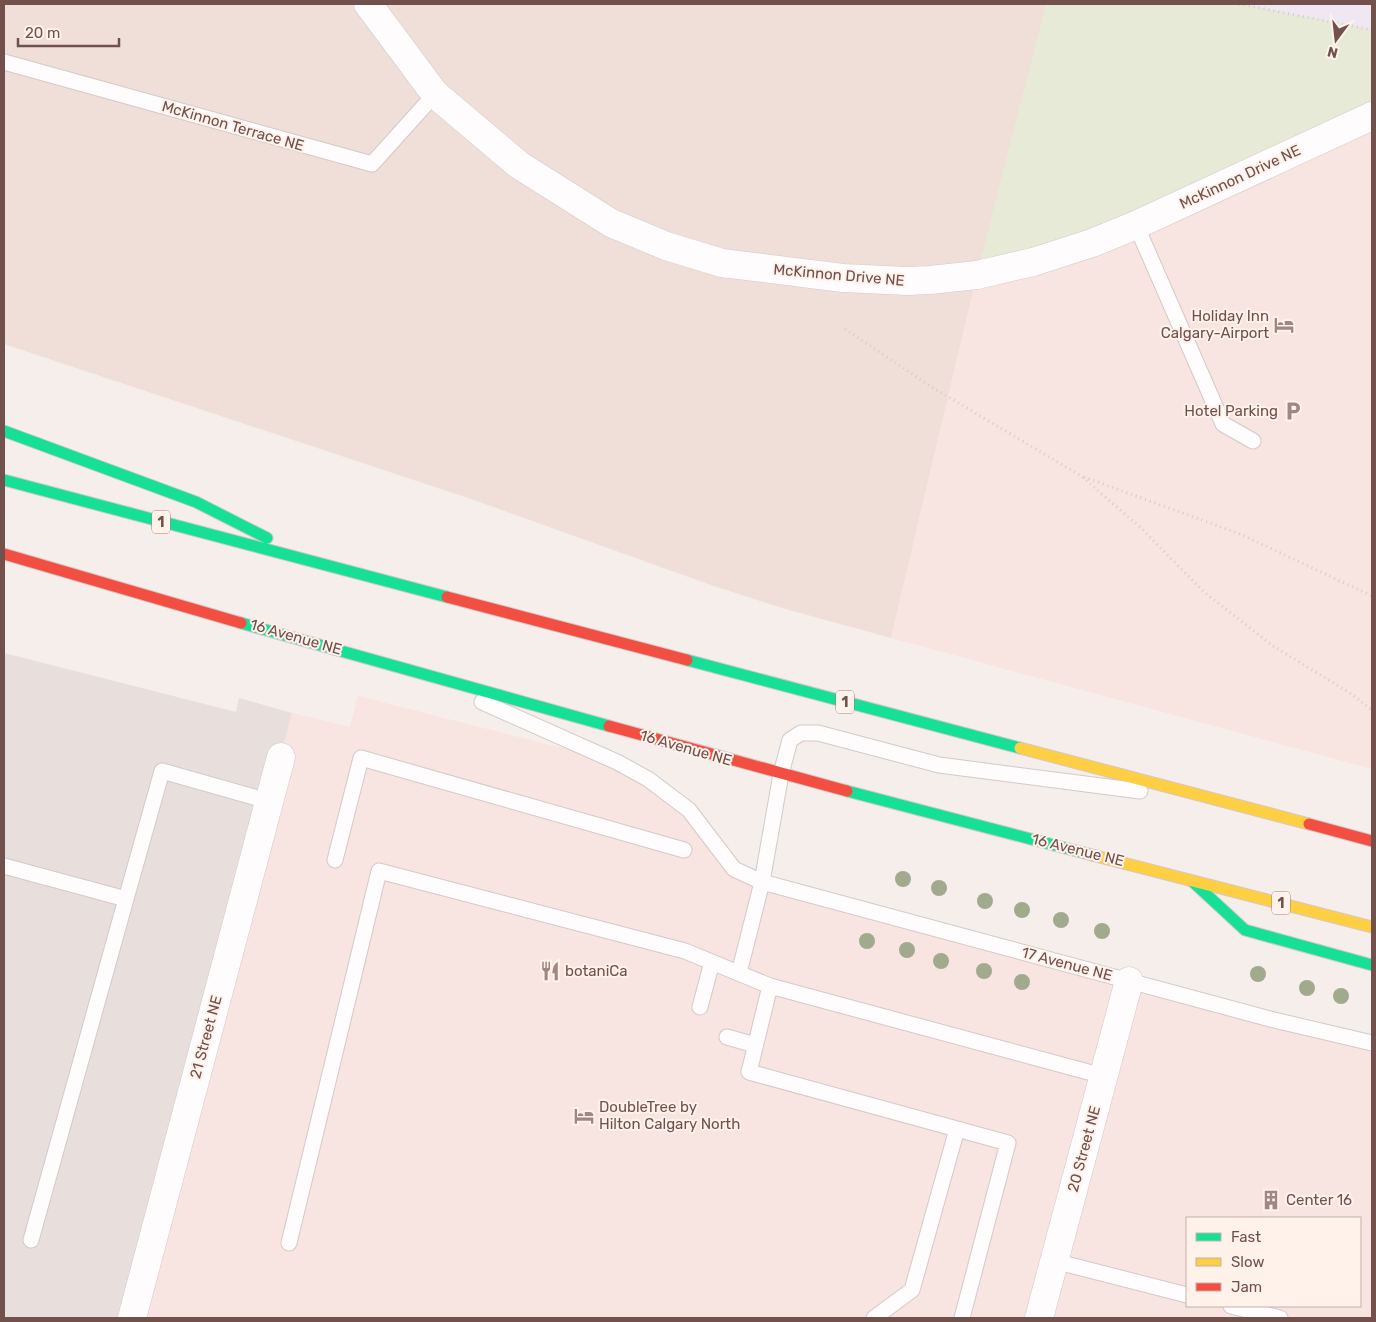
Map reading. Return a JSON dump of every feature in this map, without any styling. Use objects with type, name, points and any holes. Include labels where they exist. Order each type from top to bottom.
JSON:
[{"type":"highway","points":[[4,431],[196,502],[318,564]]},
{"type":"highway","name":"1","points":[[4,480],[1372,841]]},
{"type":"highway","name":"16 Avenue NE","points":[[4,556],[781,774],[1372,927]]},
{"type":"highway","points":[[1190,879],[1245,930],[1372,965]]},
{"type":"street","name":"McKinnon Drive NE","points":[[368,4],[435,94],[519,165],[611,223],[666,246],[722,262],[843,278],[908,281],[930,280],[977,275],[1033,262],[1092,243],[1372,116]]},
{"type":"street","name":"21 Street NE","points":[[132,1318],[281,756]]},
{"type":"street","name":"20 Street NE","points":[[1039,1318],[1129,981]]},
{"type":"lane","name":"McKinnon Terrace NE","points":[[4,62],[372,164],[435,94]]},
{"type":"lane","points":[[1136,224],[1222,424],[1253,441]]},
{"type":"lane","name":"17 Avenue NE","points":[[409,671],[617,762],[648,779],[689,810],[734,869],[762,882],[1274,1020],[1372,1043]]},
{"type":"lane","points":[[739,973],[762,882],[781,774],[790,740],[801,734],[818,733],[939,765],[1226,803]]},
{"type":"lane","points":[[335,860],[361,758],[684,850]]},
{"type":"lane","points":[[31,1240],[162,772],[268,801]]},
{"type":"lane","points":[[4,866],[126,899]]},
{"type":"lane","points":[[289,1243],[379,871],[685,951],[770,986],[1103,1076]]},
{"type":"lane","points":[[700,1007],[712,962]]},
{"type":"lane","points":[[770,986],[749,1072],[1008,1143],[962,1318]]},
{"type":"lane","points":[[727,1037],[755,1045]]},
{"type":"lane","points":[[874,1318],[912,1290],[957,1129]]},
{"type":"lane","points":[[1054,1261],[1186,1295]]},
{"type":"lane","points":[[1235,1307],[1280,1318]]},
{"type":"path","points":[[1239,4],[1372,30]]},
{"type":"path","points":[[845,330],[930,386],[1082,476],[1240,534],[1372,596]]},
{"type":"path","points":[[1082,476],[1141,528],[1204,592],[1273,646],[1350,693],[1372,710]]},
{"type":"shaded area","points":[[4,4],[1372,4],[1372,116],[977,275],[891,638],[782,608],[708,584],[474,500],[4,344]]},
{"type":"shaded area","points":[[1239,4],[1372,4],[1372,30]]},
{"type":"shaded area","points":[[1372,116],[1372,769],[891,638],[977,275]]},
{"type":"shaded area","points":[[4,653],[236,712],[239,698],[292,713],[132,1318],[4,1318]]},
{"type":"shaded area","points":[[358,696],[617,762],[670,795],[734,869],[1372,1043],[1372,1318],[132,1318],[292,713],[350,727]]},
{"type":"green space","points":[[1046,4],[1239,4],[1372,30],[1372,116],[977,275]]},
{"type":"traffic: fast","points":[[4,431],[196,502],[267,538]]},
{"type":"traffic: fast","points":[[4,480],[447,597]]},
{"type":"traffic: fast","points":[[241,623],[609,726]]},
{"type":"traffic: fast","points":[[687,660],[1020,748]]},
{"type":"traffic: fast","points":[[847,791],[1092,855]]},
{"type":"traffic: fast","points":[[1193,882],[1245,930],[1372,965]]},
{"type":"traffic: slow","points":[[1020,748],[1309,824]]},
{"type":"traffic: slow","points":[[1092,855],[1372,927]]},
{"type":"traffic: jam","points":[[4,554],[241,623]]},
{"type":"traffic: jam","points":[[447,597],[687,660]]},
{"type":"traffic: jam","points":[[609,726],[847,791]]},
{"type":"traffic: jam","points":[[1309,824],[1372,841]]},
{"type":"place","name":"Holiday Inn Calgary-Airport","points":[[1284,325]]},
{"type":"place","name":"Hotel Parking","points":[[1293,411]]},
{"type":"place","name":"botaniCa","points":[[550,971]]},
{"type":"place","name":"DoubleTree by Hilton Calgary North","points":[[584,1116]]},
{"type":"place","name":"Center 16","points":[[1271,1200]]}]
